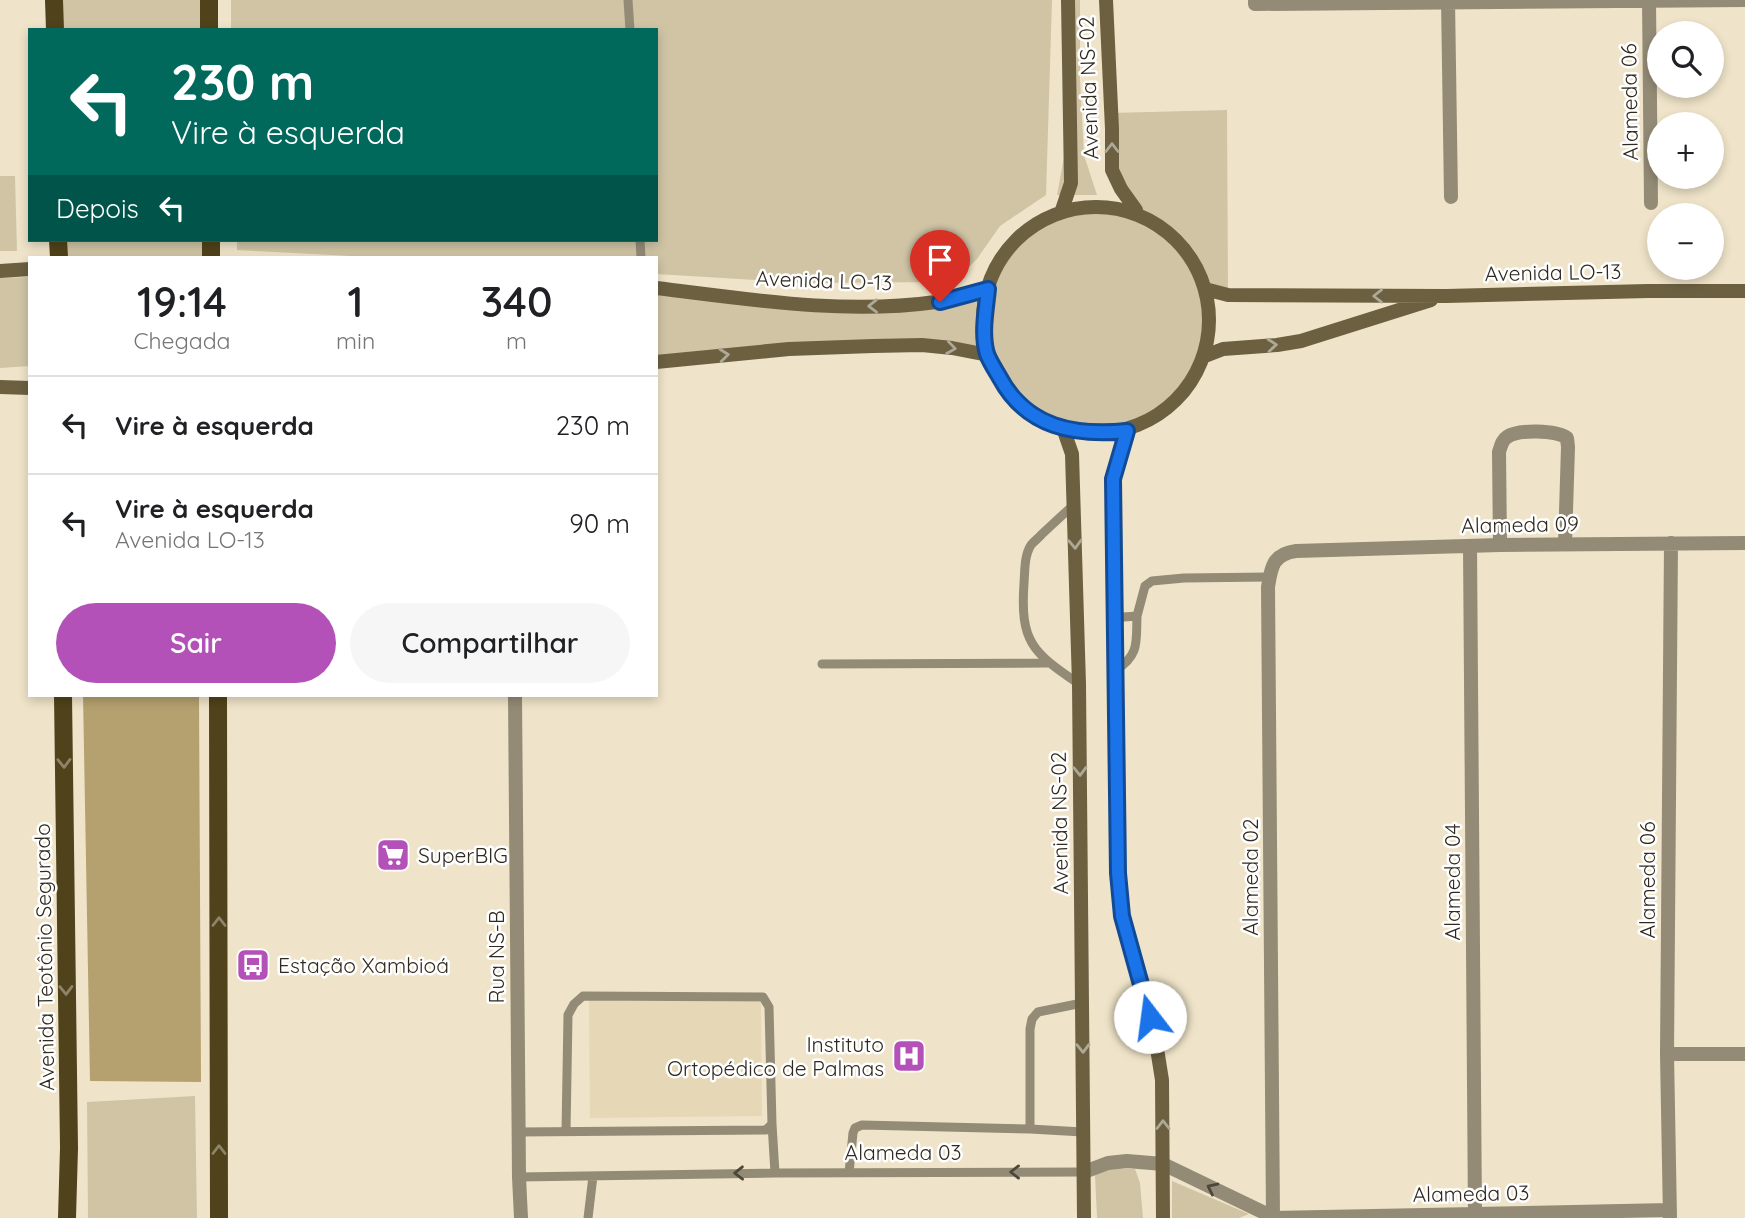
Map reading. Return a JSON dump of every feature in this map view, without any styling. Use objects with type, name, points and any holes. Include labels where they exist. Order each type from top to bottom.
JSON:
[{"type":"main road","points":[[54,0],[55,28]]},
{"type":"main road","points":[[209,0],[209,28]]},
{"type":"main road","name":"Avenida Teotônio Segurado","points":[[63,697],[69,1148],[67,1218]]},
{"type":"main road","points":[[218,697],[219,1218]]},
{"type":"street","name":"Avenida NS-02","points":[[1062,210],[1071,183],[1068,0]]},
{"type":"street","name":"Avenida NS-02","points":[[1106,0],[1112,170],[1121,190],[1136,210]]},
{"type":"street","name":"Alameda 06","points":[[1648,0],[1651,202]]},
{"type":"street","points":[[1255,2],[1745,0]]},
{"type":"street","points":[[1448,1],[1451,197]]},
{"type":"street","points":[[1114,205],[1136,210],[1166,233],[1190,258],[1205,289],[1210,324],[1205,356],[1188,388],[1178,400],[1150,422],[1127,431],[1098,434],[1063,428],[1031,415],[1015,401],[988,355],[985,336],[988,289],[996,267],[1018,238],[1035,224],[1062,210],[1114,205]]},
{"type":"street","points":[[0,271],[28,269]]},
{"type":"street","name":"Avenida LO-13","points":[[658,288],[787,303],[859,306],[940,302],[988,289]]},
{"type":"street","name":"Avenida LO-13","points":[[1205,289],[1228,295],[1446,296],[1745,291]]},
{"type":"street","name":"Avenida LO-13","points":[[1205,356],[1223,349],[1301,341],[1446,296]]},
{"type":"street","points":[[658,362],[789,349],[873,346],[922,345],[988,355]]},
{"type":"street","points":[[0,387],[28,388]]},
{"type":"street","name":"Avenida NS-02","points":[[1063,428],[1072,454],[1079,684],[1084,1218]]},
{"type":"street","points":[[1127,431],[1113,479],[1118,873],[1122,916],[1155,1036],[1162,1080],[1163,1218]]},
{"type":"street","points":[[1500,545],[1499,452],[1502,443],[1506,437],[1514,434],[1541,432],[1551,432],[1567,438],[1564,544]]},
{"type":"street","name":"Alameda 06","points":[[1670,1214],[1667,1054],[1671,543]]},
{"type":"street","name":"Alameda 09","points":[[1269,577],[1275,559],[1285,552],[1296,551],[1470,545],[1745,543]]},
{"type":"street","name":"Alameda 04","points":[[1470,545],[1475,1216]]},
{"type":"street","name":"Alameda 02","points":[[1269,577],[1273,1218]]},
{"type":"street","name":"Rua NS-B","points":[[515,697],[521,1218]]},
{"type":"street","points":[[1667,1054],[1745,1054]]},
{"type":"street","name":"Alameda 03","points":[[1084,1172],[1108,1163],[1127,1161],[1163,1164],[1273,1218],[1670,1214]]},
{"type":"lane","points":[[628,0],[630,28]]},
{"type":"lane","points":[[1074,505],[1031,544],[1027,554],[1023,600],[1026,627],[1038,653],[1079,684]]},
{"type":"lane","points":[[1116,670],[1127,663],[1134,653],[1137,615],[1148,582],[1184,578],[1269,577]]},
{"type":"lane","points":[[1115,615],[1137,615]]},
{"type":"lane","points":[[822,664],[1048,663]]},
{"type":"lane","points":[[566,1131],[568,1015],[574,1004],[583,996],[763,998],[769,1007],[775,1173]]},
{"type":"lane","points":[[1030,1129],[1032,1019],[1038,1012],[1082,1003]]},
{"type":"lane","points":[[519,1132],[765,1130],[772,1124]]},
{"type":"lane","points":[[849,1173],[853,1133],[855,1128],[862,1125],[1083,1132]]},
{"type":"lane","name":"Alameda 03","points":[[519,1177],[1084,1172]]},
{"type":"lane","points":[[588,1218],[593,1176]]},
{"type":"shaded area","points":[[56,0],[209,0],[209,28],[56,28]]},
{"type":"shaded area","points":[[231,0],[1052,0],[1046,195],[1000,226],[977,259],[953,282],[807,283],[658,274],[658,256],[351,256],[237,250],[237,242],[658,242],[658,28],[231,28]]},
{"type":"shaded area","points":[[1067,0],[1080,0],[1084,155],[1097,195],[1057,195],[1067,141]]},
{"type":"shaded area","points":[[1227,110],[1228,295],[1205,290],[1210,324],[1188,388],[1150,422],[1127,431],[1063,428],[1005,387],[988,355],[905,345],[658,363],[658,289],[818,310],[988,289],[1018,238],[1062,210],[1135,210],[1121,189],[1111,113]]},
{"type":"shaded area","points":[[0,176],[15,176],[17,251],[0,251]]},
{"type":"shaded area","points":[[61,242],[210,242],[211,256],[61,256]]},
{"type":"shaded area","points":[[28,277],[28,366],[0,368],[0,278]]},
{"type":"shaded area","points":[[83,697],[199,697],[201,1082],[90,1081]]},
{"type":"shaded area","points":[[589,1000],[761,1002],[762,1116],[590,1118]]},
{"type":"shaded area","points":[[195,1096],[197,1218],[88,1218],[87,1102]]},
{"type":"shaded area","points":[[1112,1168],[1135,1169],[1140,1183],[1143,1218],[1097,1218],[1095,1175]]},
{"type":"shaded area","points":[[1172,1181],[1249,1214],[1239,1218],[1172,1218]]},
{"type":"place","name":"SuperBIG","points":[[393,855]]},
{"type":"place","name":"Estação Xambioá","points":[[253,965]]},
{"type":"place","name":"Instituto Ortopédico de Palmas","points":[[909,1056]]},
{"type":"route","points":[[940,302],[988,289],[985,336],[988,355],[1015,401],[1031,415],[1063,428],[1098,434],[1127,431],[1113,479],[1118,873],[1122,916],[1150,1017]]}]
